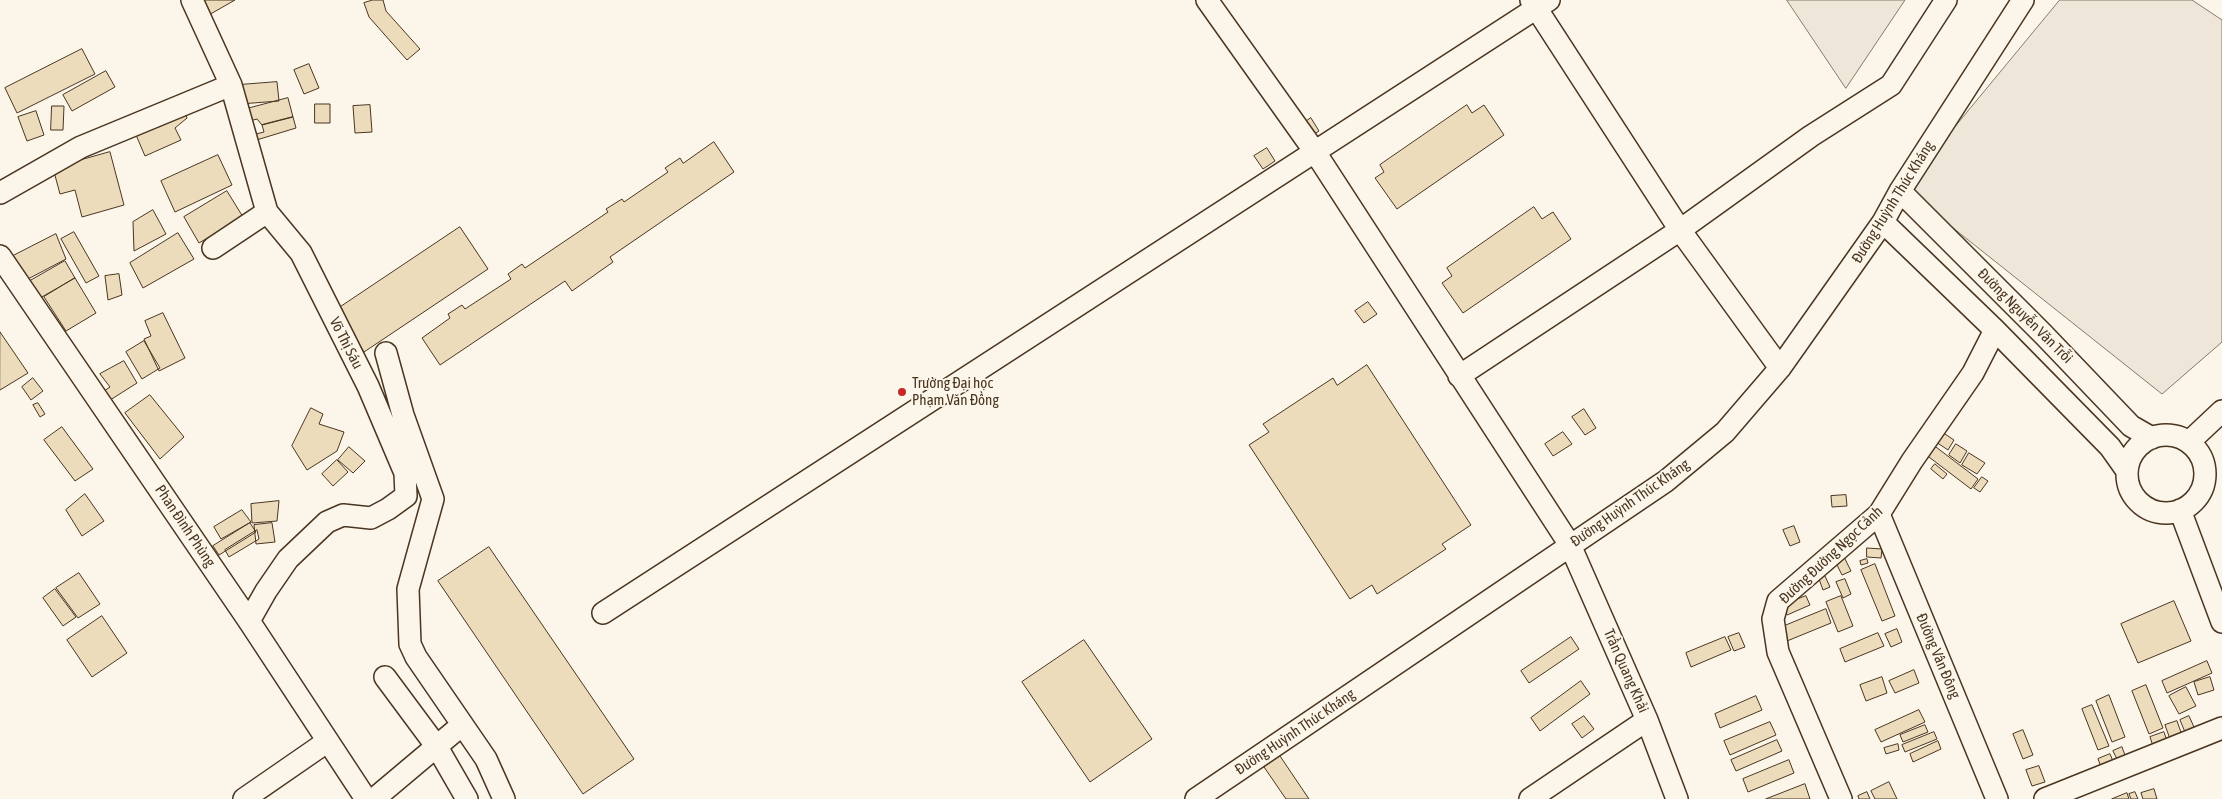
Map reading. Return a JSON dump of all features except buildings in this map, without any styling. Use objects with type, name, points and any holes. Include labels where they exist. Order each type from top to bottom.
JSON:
[{"type":"street","name":"Võ Thị Sáu","points":[[192,0],[231,85],[267,212],[301,253],[368,386],[405,473],[406,496],[388,510],[371,518],[343,515],[327,522],[288,560],[266,591],[249,621]]},
{"type":"street","name":"Trần Quang Khải","points":[[1207,0],[1315,152],[1570,545],[1647,720],[1677,799]]},
{"type":"street","points":[[1459,376],[1680,230],[1811,136],[1891,85],[1946,0]]},
{"type":"street","name":"Đường Huỳnh Thúc Kháng","points":[[1196,799],[1666,481],[1725,432],[1780,368],[1883,222],[1900,191],[2023,0]]},
{"type":"street","points":[[604,613],[1315,152],[1539,3],[1680,230],[1780,368]]},
{"type":"street","points":[[0,193],[81,147],[231,85]]},
{"type":"street","name":"Đường Nguyễn Văn Trỗi","points":[[1900,191],[2044,335],[2131,426],[2152,438]]},
{"type":"street","points":[[213,248],[267,212]]},
{"type":"street","name":"Đường Nguyễn Văn Trỗi","points":[[1883,222],[1995,330],[2110,447],[2127,471]]},
{"type":"street","name":"Phan Đình Phùng","points":[[0,256],[249,621],[366,799]]},
{"type":"street","name":"Đường Đường Ngọc Cảnh","points":[[1841,799],[1778,652],[1772,619],[1778,601],[1879,514],[1912,461],[1973,373],[1995,330]]},
{"type":"street","points":[[386,353],[404,415],[433,499],[408,589],[410,644],[416,657],[486,759],[504,799]]},
{"type":"street","points":[[2189,442],[2222,411]]},
{"type":"street","points":[[2161,435],[2176,436],[2189,442],[2200,455],[2205,470],[2203,487],[2194,501],[2180,510],[2166,513],[2151,511],[2139,503],[2130,491],[2127,471],[2128,462],[2136,449],[2147,440],[2161,435]]},
{"type":"street","points":[[2180,510],[2222,622]]},
{"type":"street","name":"Đường Vân Đông","points":[[1879,514],[1998,799]]},
{"type":"street","points":[[384,677],[437,747],[467,799]]},
{"type":"street","points":[[1530,799],[1647,720]]},
{"type":"street","points":[[374,799],[462,725]]},
{"type":"street","points":[[2045,799],[2222,728]]},
{"type":"street","points":[[244,799],[328,742]]},
{"type":"shaded area","points":[[1787,0],[1905,0],[1846,88]]},
{"type":"shaded area","points":[[2060,0],[2192,0],[2222,20],[2222,342],[2162,394],[1904,189]]},
{"type":"place","name":"Trường Đại học Phạm Văn Đồng","points":[[902,392]]}]
